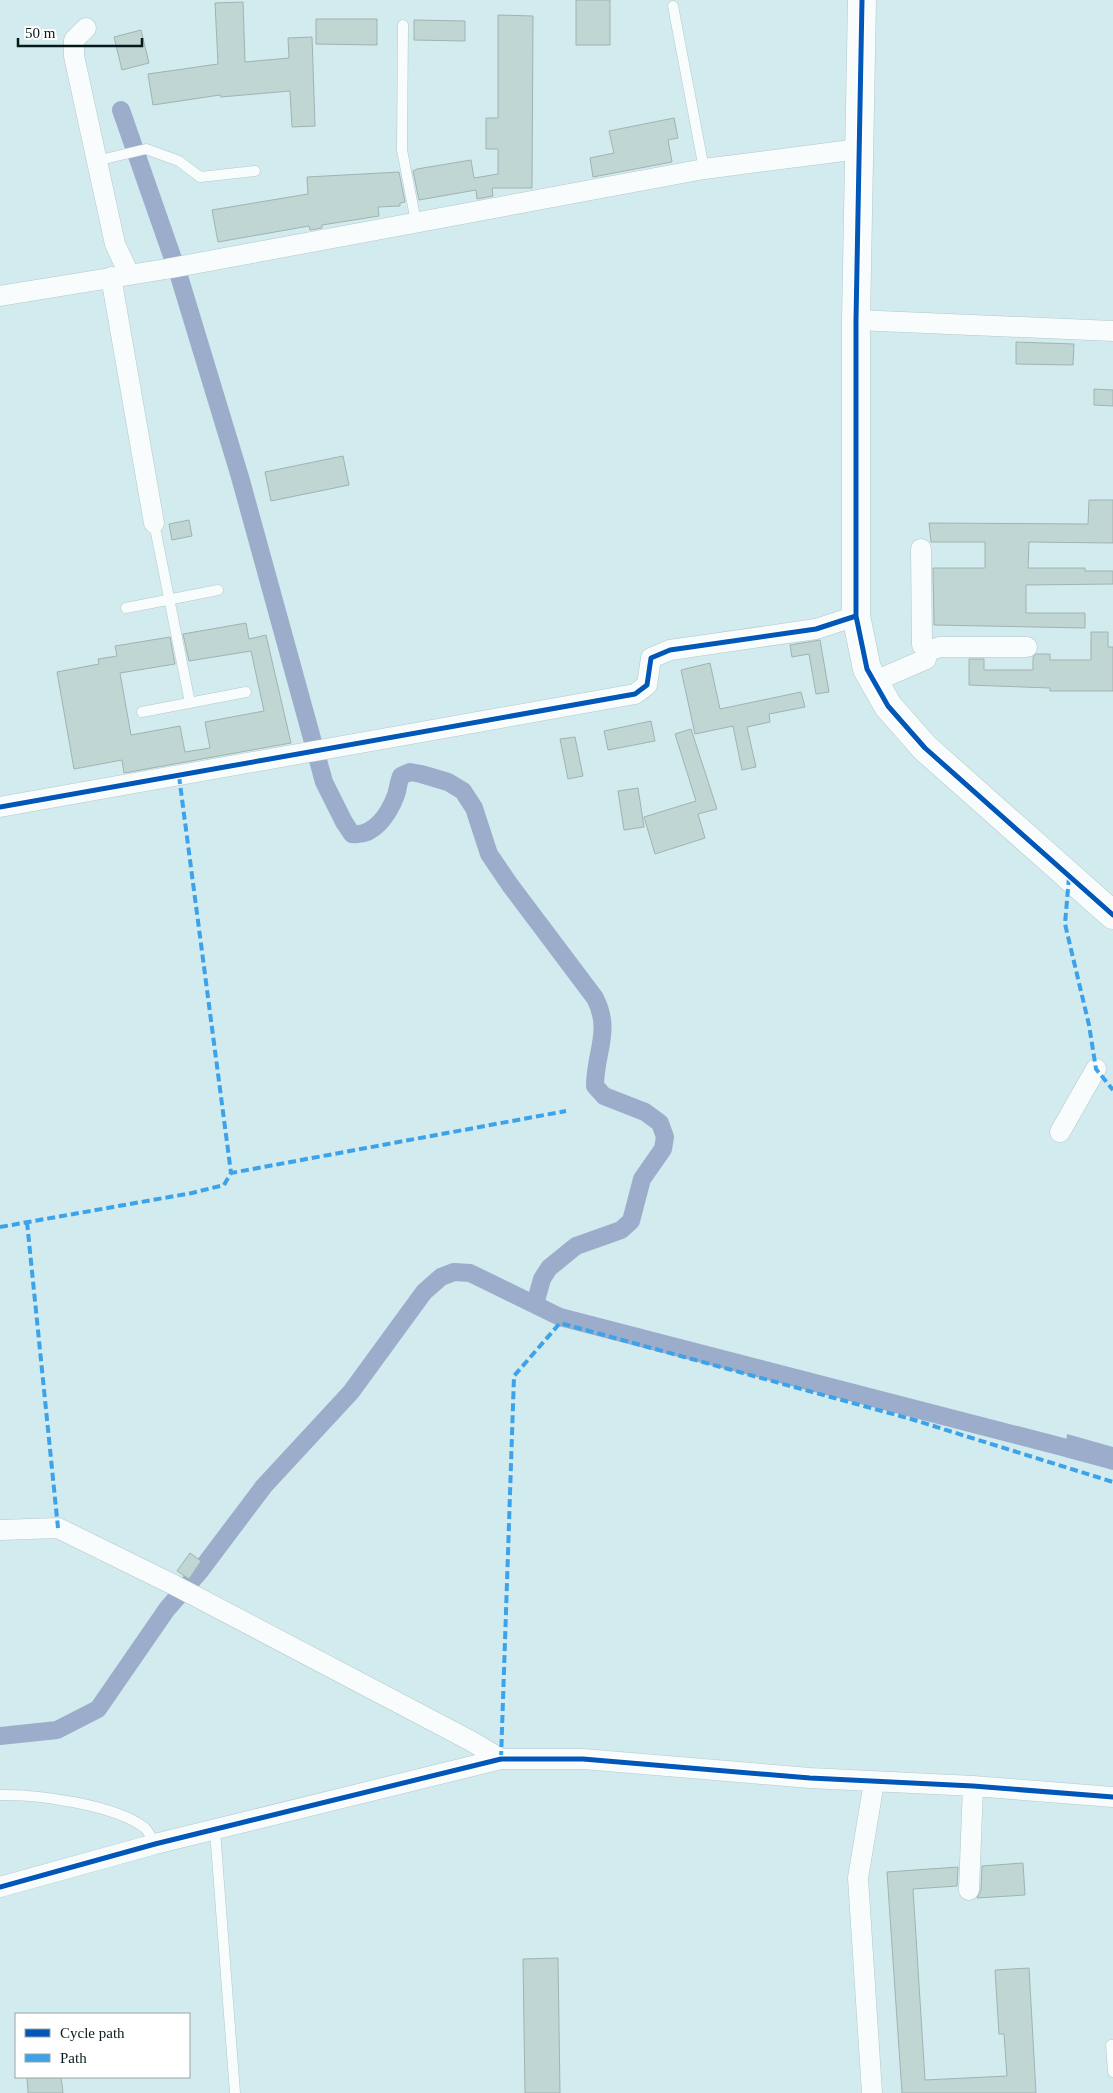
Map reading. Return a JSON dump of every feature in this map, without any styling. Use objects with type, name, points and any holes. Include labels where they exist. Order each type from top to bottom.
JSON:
[{"type":"street","points":[[862,0],[856,320],[856,616],[867,669],[888,706],[925,748],[1113,913]]},
{"type":"street","points":[[86,28],[74,40],[74,56],[115,244],[154,523]]},
{"type":"street","points":[[0,296],[166,269],[704,169],[859,149]]},
{"type":"street","points":[[856,320],[1113,331]]},
{"type":"street","points":[[921,549],[922,645],[928,651]]},
{"type":"street","points":[[0,807],[635,694],[647,685],[651,658],[670,650],[816,629],[856,616]]},
{"type":"street","points":[[928,651],[940,647],[1027,648]]},
{"type":"street","points":[[873,682],[926,659],[928,651]]},
{"type":"street","points":[[1060,1132],[1096,1069]]},
{"type":"street","points":[[0,1530],[58,1528],[174,1585],[471,1741],[501,1759]]},
{"type":"street","points":[[0,1888],[155,1844],[215,1831],[457,1768],[501,1759],[583,1760],[810,1778],[973,1786],[1113,1797]]},
{"type":"street","points":[[872,2093],[858,1878],[874,1782]]},
{"type":"street","points":[[969,1890],[973,1786]]},
{"type":"lane","points":[[673,6],[704,169]]},
{"type":"lane","points":[[403,25],[402,150],[416,222]]},
{"type":"lane","points":[[96,161],[146,149],[179,161],[200,177],[255,171]]},
{"type":"lane","points":[[154,523],[190,703]]},
{"type":"lane","points":[[126,608],[218,590]]},
{"type":"lane","points":[[142,712],[246,692]]},
{"type":"lane","points":[[0,1795],[48,1797],[128,1818],[146,1830],[155,1844]]},
{"type":"lane","points":[[215,1831],[235,2093]]},
{"type":"lane","points":[[1113,2045],[1111,2045],[1113,2072]]},
{"type":"water","points":[[1067,1434],[1113,1447],[1113,1470],[1065,1457]]},
{"type":"building","points":[[576,0],[610,0],[610,45],[576,45]]},
{"type":"building","points":[[243,2],[245,62],[289,58],[288,38],[312,37],[315,126],[292,127],[290,91],[221,97],[220,95],[153,105],[148,74],[218,64],[215,3]]},
{"type":"building","points":[[498,15],[533,16],[532,188],[492,188],[493,196],[477,199],[476,190],[419,200],[413,171],[417,169],[471,160],[474,178],[498,174],[498,149],[486,149],[486,118],[498,118]]},
{"type":"building","points":[[316,19],[377,19],[377,45],[316,44]]},
{"type":"building","points":[[414,20],[465,21],[465,41],[414,40]]},
{"type":"building","points":[[141,30],[149,63],[122,70],[114,37]]},
{"type":"building","points":[[674,118],[678,138],[668,140],[672,162],[593,177],[590,158],[614,153],[609,131]]},
{"type":"building","points":[[399,172],[405,202],[400,203],[400,206],[378,207],[379,216],[322,225],[322,228],[310,230],[309,226],[218,242],[212,210],[308,194],[307,177]]},
{"type":"building","points":[[1016,342],[1074,344],[1073,365],[1016,364]]},
{"type":"building","points":[[1094,389],[1113,390],[1113,406],[1094,405]]},
{"type":"building","points":[[343,456],[349,485],[271,501],[265,472]]},
{"type":"building","points":[[1089,500],[1113,500],[1113,543],[1029,542],[1028,568],[1085,568],[1085,571],[1113,571],[1113,584],[1026,585],[1026,613],[1085,613],[1085,628],[934,625],[933,568],[985,568],[985,542],[931,542],[929,523],[1088,524]]},
{"type":"building","points":[[189,520],[192,536],[172,540],[169,524]]},
{"type":"building","points":[[246,623],[249,639],[266,635],[291,743],[124,773],[122,760],[74,769],[57,672],[99,664],[98,659],[117,656],[115,646],[170,637],[175,664],[120,673],[131,735],[180,726],[185,752],[210,748],[205,722],[264,711],[251,651],[189,661],[183,634]]},
{"type":"building","points":[[1091,632],[1108,632],[1108,647],[1113,647],[1113,691],[1050,691],[1050,688],[969,685],[969,659],[984,659],[984,670],[1033,670],[1033,657],[1036,654],[1050,654],[1050,660],[1091,660]]},
{"type":"building","points":[[820,640],[829,692],[816,694],[809,654],[792,657],[790,645]]},
{"type":"building","points":[[710,663],[720,709],[801,692],[805,707],[769,714],[770,722],[747,727],[756,767],[742,770],[733,726],[695,734],[681,670]]},
{"type":"building","points":[[651,721],[655,741],[608,750],[604,731]]},
{"type":"building","points":[[691,729],[717,809],[698,814],[705,838],[655,854],[644,817],[696,801],[675,734]]},
{"type":"building","points":[[575,737],[583,776],[568,779],[560,739]]},
{"type":"building","points":[[638,788],[644,827],[624,830],[618,791]]},
{"type":"building","points":[[190,1553],[201,1561],[189,1579],[177,1571]]},
{"type":"building","points":[[1023,1863],[1025,1895],[977,1898],[981,1890],[982,1866]]},
{"type":"building","points":[[958,1867],[957,1886],[913,1889],[925,2080],[1007,2076],[1004,2034],[999,2034],[995,1970],[1029,1968],[1036,2093],[902,2093],[887,1872]]},
{"type":"building","points":[[558,1958],[560,2093],[525,2093],[523,1959]]},
{"type":"building","points":[[27,2078],[61,2078],[63,2093],[28,2093]]},
{"type":"waterway","points":[[121,110],[179,276],[240,477],[324,782],[344,822],[352,834],[360,834],[374,828],[389,810],[396,795],[401,776],[410,772],[448,782],[463,791],[474,808],[489,854],[595,998],[602,1021],[595,1086],[604,1096],[645,1112],[660,1123],[665,1137],[663,1149],[642,1179],[631,1221],[621,1230],[576,1246],[549,1268],[542,1279],[535,1304]]},
{"type":"waterway","points":[[0,1736],[57,1730],[98,1709],[167,1609],[200,1571],[264,1486],[351,1392],[424,1292],[441,1277],[454,1272],[470,1273],[560,1317],[1113,1460]]},
{"type":"marked path","points":[[179,776],[231,1173]]},
{"type":"marked path","points":[[1069,877],[1065,924],[1089,1025],[1096,1069],[1113,1090]]},
{"type":"marked path","points":[[0,1227],[192,1193],[224,1185],[231,1173],[566,1111]]},
{"type":"marked path","points":[[27,1222],[58,1528]]},
{"type":"marked path","points":[[501,1759],[514,1376],[560,1323],[911,1419],[1113,1482]]},
{"type":"cycle path","points":[[862,0],[856,320],[856,616],[867,669],[888,706],[925,748],[1113,915]]},
{"type":"cycle path","points":[[0,807],[635,694],[647,685],[651,658],[670,650],[816,629],[856,616]]},
{"type":"cycle path","points":[[0,1887],[155,1844],[501,1759],[583,1759],[810,1778],[973,1786],[1113,1797]]}]
